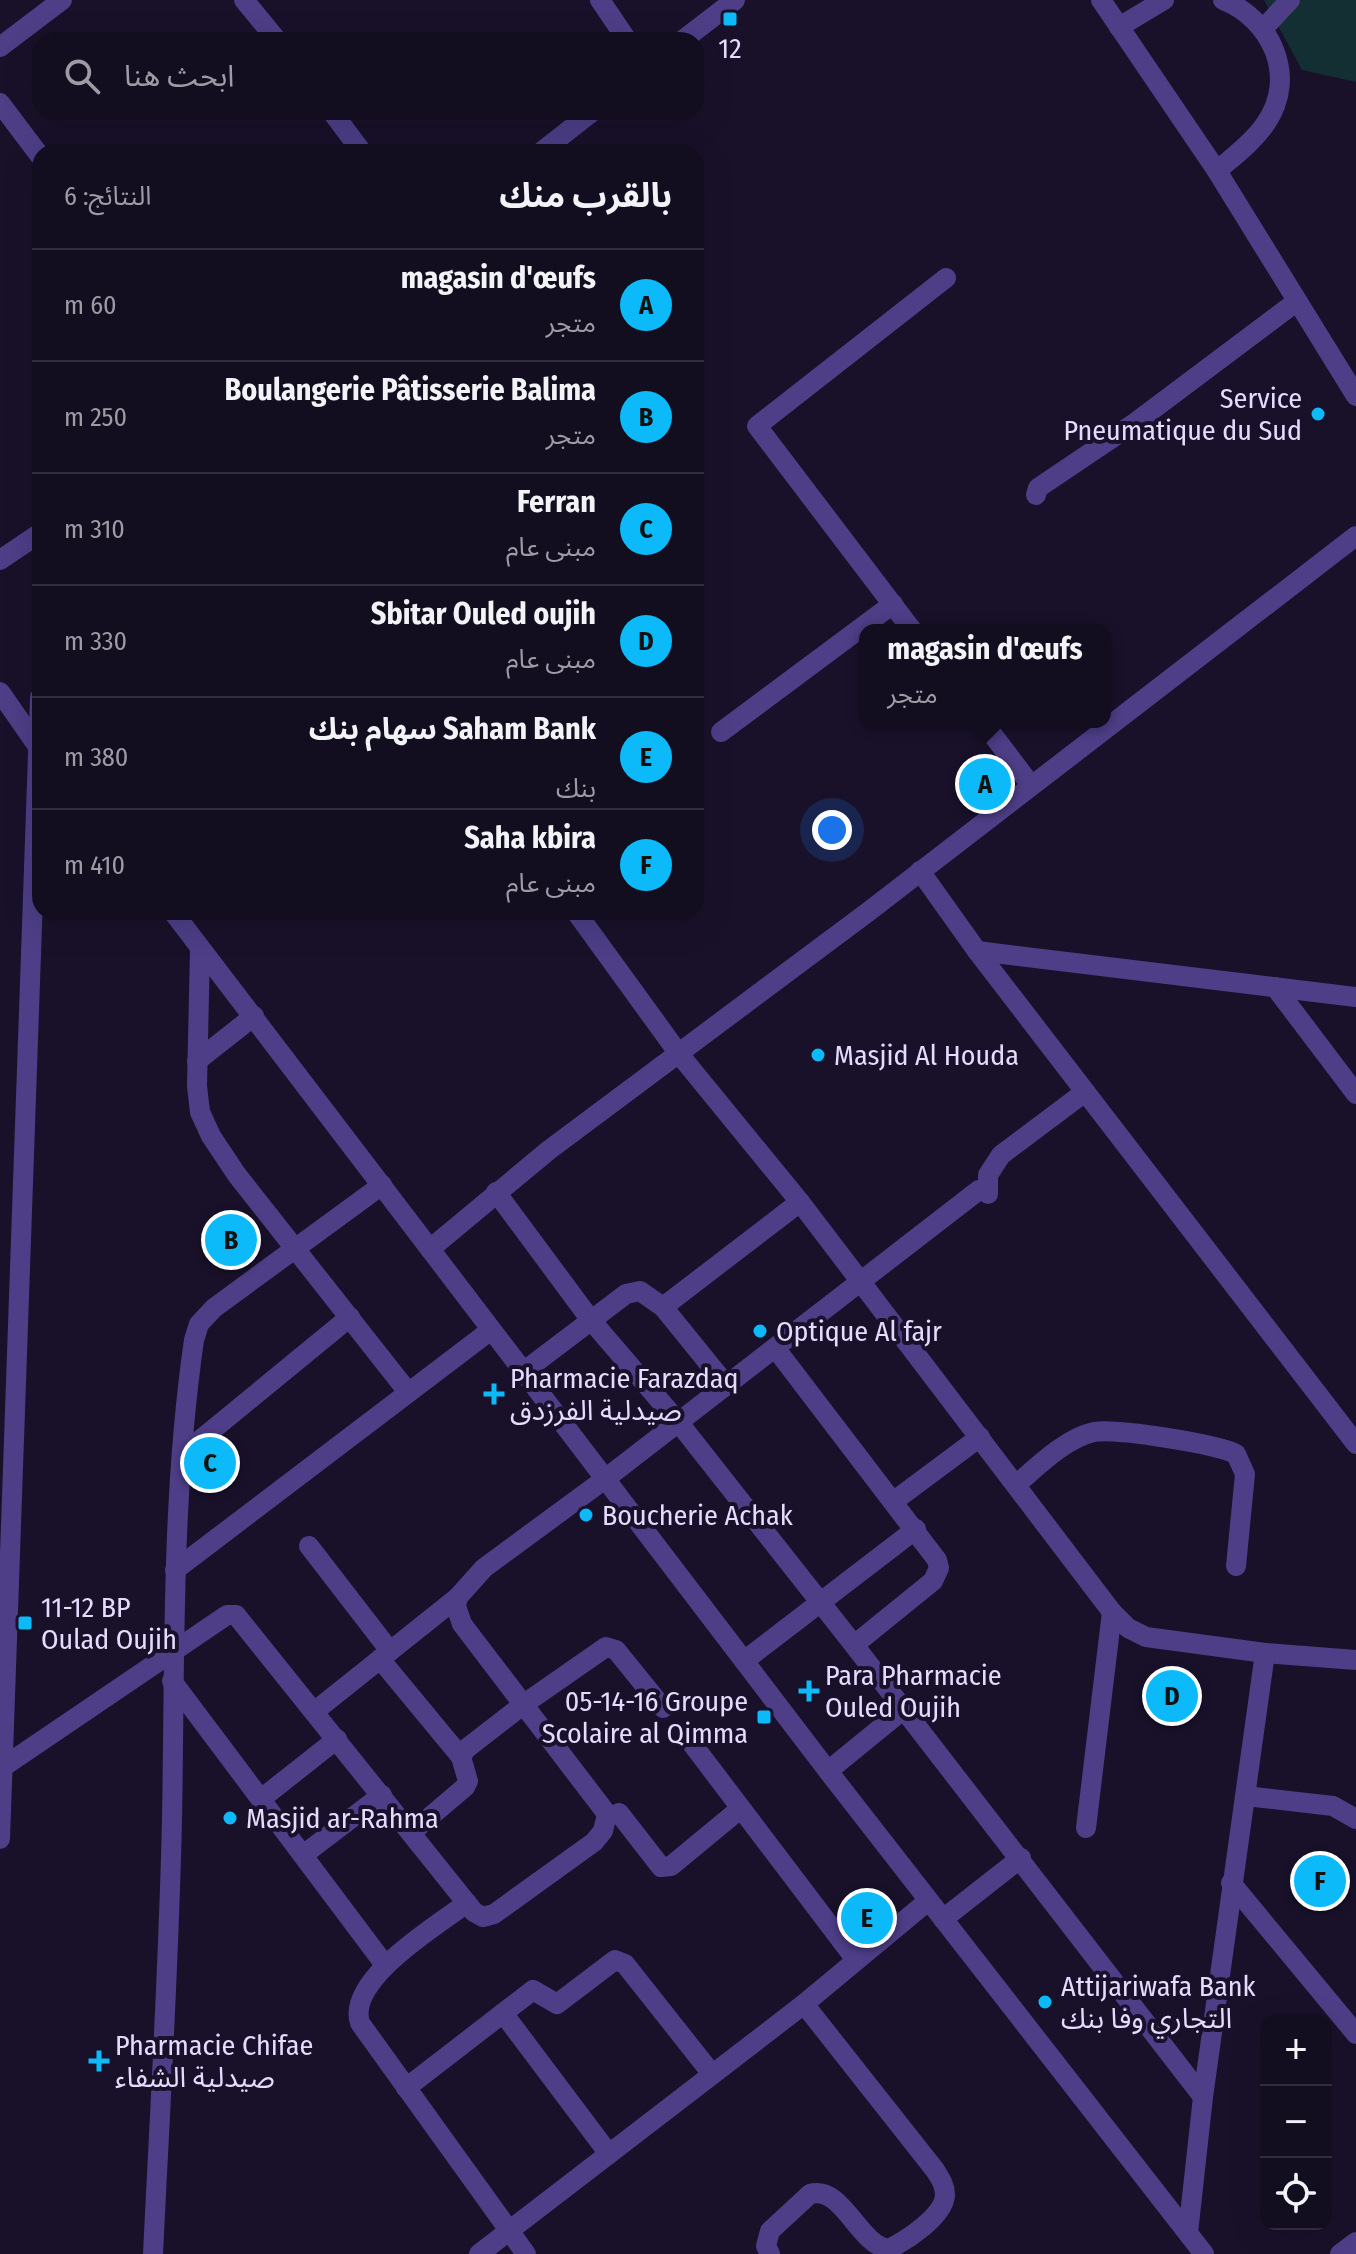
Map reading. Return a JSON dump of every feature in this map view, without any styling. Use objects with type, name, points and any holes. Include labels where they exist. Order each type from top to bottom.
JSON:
[{"type":"street","points":[[0,47],[62,0]]},
{"type":"street","points":[[244,0],[270,32]]},
{"type":"street","points":[[600,0],[622,32]]},
{"type":"street","points":[[693,32],[735,0]]},
{"type":"street","points":[[1101,0],[1217,171],[1356,396]]},
{"type":"street","points":[[1119,27],[1164,0]]},
{"type":"street","points":[[1263,29],[1290,0]]},
{"type":"street","points":[[1217,171],[1267,122],[1277,99],[1280,74],[1275,50],[1263,29],[1234,2]]},
{"type":"street","points":[[0,103],[32,145]]},
{"type":"street","points":[[338,120],[356,144]]},
{"type":"street","points":[[551,144],[582,120]]},
{"type":"street","points":[[908,624],[757,426],[946,278]]},
{"type":"street","points":[[1036,495],[1038,488],[1136,422],[1296,302]]},
{"type":"street","points":[[1111,722],[1356,536]]},
{"type":"street","points":[[0,560],[32,538]]},
{"type":"street","points":[[866,624],[893,604]]},
{"type":"street","points":[[721,732],[859,629]]},
{"type":"street","points":[[0,692],[32,737]]},
{"type":"street","points":[[988,728],[1030,784]]},
{"type":"street","points":[[430,1249],[496,1192],[1104,728]]},
{"type":"street","points":[[920,871],[977,951],[1356,1444]]},
{"type":"street","points":[[0,1839],[9,1284],[32,872]]},
{"type":"street","points":[[179,920],[828,1771],[1204,2254]]},
{"type":"street","points":[[582,920],[679,1054],[800,1202],[1112,1612],[1128,1628],[1146,1637],[1265,1653],[1356,1660]]},
{"type":"street","points":[[200,949],[197,1061],[200,1112],[211,1136],[294,1249],[408,1392]]},
{"type":"street","points":[[977,951],[1356,997]]},
{"type":"street","points":[[1275,987],[1356,1094]]},
{"type":"street","points":[[197,1061],[254,1016]]},
{"type":"street","points":[[315,1711],[458,1597],[484,1568],[984,1192],[988,1175],[1001,1155],[1085,1092]]},
{"type":"street","points":[[153,2254],[172,1819],[171,1650],[190,1367],[199,1324],[382,1185]]},
{"type":"street","points":[[496,1192],[590,1319],[679,1423],[854,1645],[1203,2097]]},
{"type":"street","points":[[663,1307],[800,1202]]},
{"type":"street","points":[[523,1372],[590,1319],[632,1292],[646,1294],[663,1307],[727,1386]]},
{"type":"street","points":[[183,1454],[350,1317]]},
{"type":"street","points":[[175,1570],[491,1330]]},
{"type":"street","points":[[776,1349],[937,1560],[937,1575],[923,1591],[854,1645]]},
{"type":"street","points":[[1017,1484],[1060,1450],[1096,1432],[1226,1449],[1236,1454],[1245,1474],[1236,1566]]},
{"type":"street","points":[[894,1501],[980,1437]]},
{"type":"street","points":[[744,1661],[916,1529]]},
{"type":"street","points":[[309,1546],[461,1757],[468,1781],[465,1787],[411,1833]]},
{"type":"street","points":[[1,1769],[171,1650],[227,1615],[236,1615],[478,1916],[494,1914],[594,1842],[606,1823],[602,1804],[462,1624],[456,1606],[458,1597]]},
{"type":"street","points":[[1086,1828],[1112,1612]]},
{"type":"street","points":[[461,1757],[524,1704],[606,1647],[616,1650],[663,1708]]},
{"type":"street","points":[[1188,2233],[1231,1883],[1265,1653]]},
{"type":"street","points":[[172,1681],[385,1965]]},
{"type":"street","points":[[828,1771],[904,1709]]},
{"type":"street","points":[[261,1799],[337,1739]]},
{"type":"street","points":[[693,1745],[856,1960]]},
{"type":"street","points":[[303,1855],[382,1795]]},
{"type":"street","points":[[1246,1796],[1333,1806],[1356,1819]]},
{"type":"street","points":[[619,1813],[661,1867],[671,1866],[740,1809]]},
{"type":"street","points":[[943,1919],[1021,1858]]},
{"type":"street","points":[[1231,1883],[1356,2034]]},
{"type":"street","points":[[479,2254],[804,2004],[928,1901]]},
{"type":"street","points":[[467,1903],[385,1965],[360,1999],[357,2014],[406,2088],[526,2254]]},
{"type":"street","points":[[406,2088],[533,1990],[557,2004],[615,1960],[620,1960],[712,2074]]},
{"type":"street","points":[[770,2254],[766,2246],[770,2231],[810,2194],[828,2196],[877,2245],[889,2249],[934,2215],[944,2199],[943,2183],[935,2170],[804,2004]]},
{"type":"street","points":[[503,2013],[609,2154]]},
{"type":"street","points":[[1340,2254],[1356,2242]]},
{"type":"green space","points":[[1264,0],[1356,0],[1356,82],[1302,70]]},
{"type":"place","name":"12","points":[[730,19]]},
{"type":"place","name":"Service Pneumatique du Sud","points":[[1318,414]]},
{"type":"place","name":"magasin d'œufs","points":[[985,784]]},
{"type":"place","name":"Masjid Al Houda","points":[[818,1055]]},
{"type":"place","name":"Boulangerie Pâtisserie Balima","points":[[231,1240]]},
{"type":"place","name":"Optique Al fajr","points":[[760,1331]]},
{"type":"place","name":"Pharmacie Farazdaq صيدلية الفرزدق","points":[[494,1394]]},
{"type":"place","name":"Ferran","points":[[210,1463]]},
{"type":"place","name":"Boucherie Achak","points":[[586,1515]]},
{"type":"place","name":"11-12 BP Oulad Oujih","points":[[25,1623]]},
{"type":"place","name":"Para Pharmacie Ouled Oujih","points":[[809,1691]]},
{"type":"place","name":"Sbitar Ouled oujih","points":[[1172,1696]]},
{"type":"place","name":"05-14-16 Groupe Scolaire al Qimma","points":[[764,1717]]},
{"type":"place","name":"Masjid ar-Rahma","points":[[230,1818]]},
{"type":"place","name":"Saha kbira","points":[[1320,1881]]},
{"type":"place","name":"Saham Bank سهام بنك","points":[[867,1918]]},
{"type":"place","name":"Attijariwafa Bank التجاري وفا بنك","points":[[1045,2002]]},
{"type":"place","name":"Pharmacie Chifae صيدلية الشفاء","points":[[99,2061]]}]
